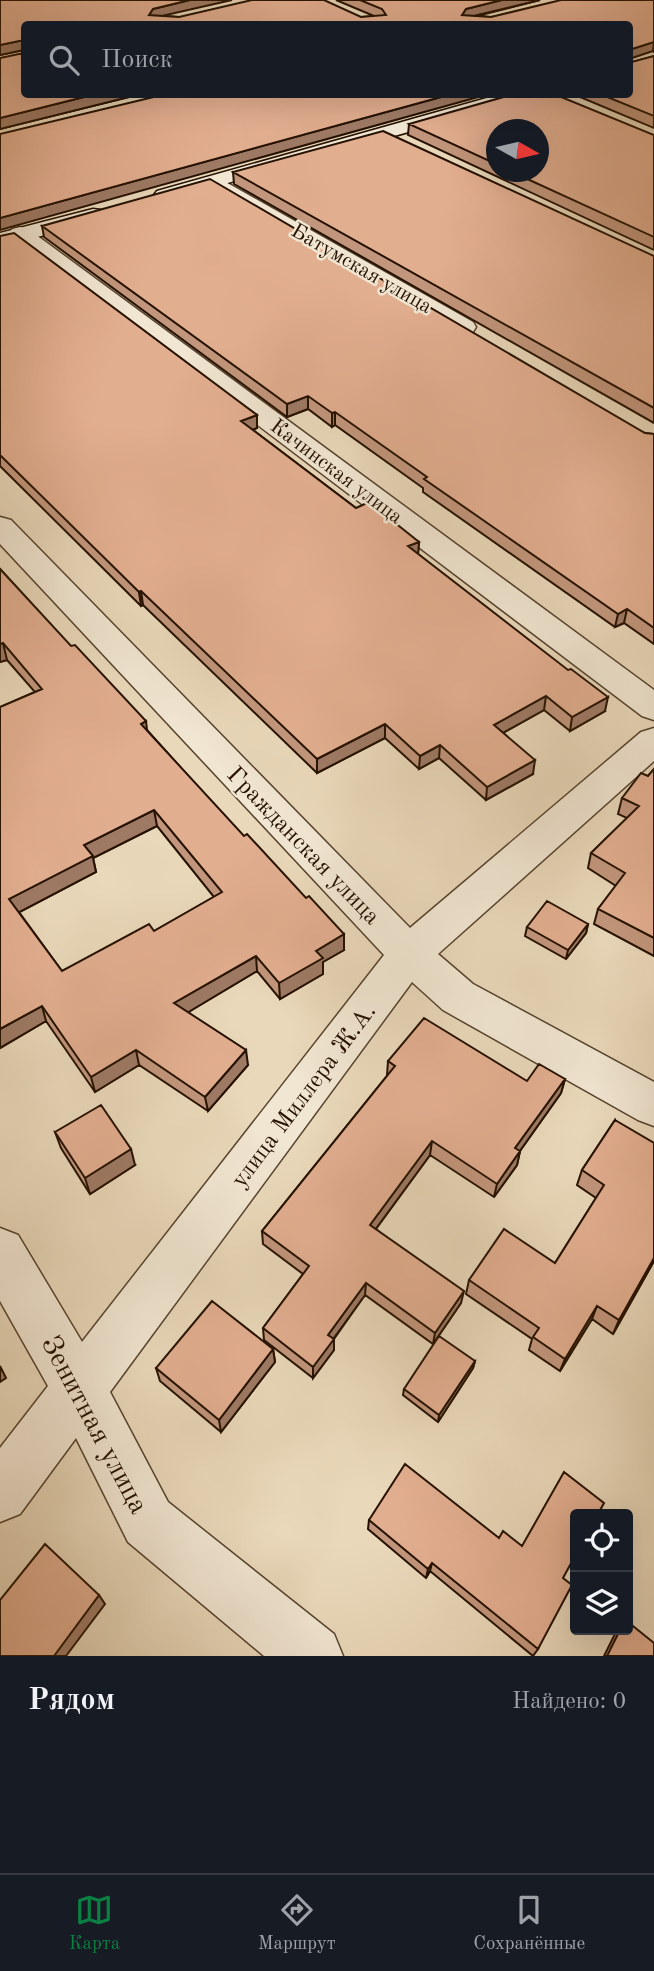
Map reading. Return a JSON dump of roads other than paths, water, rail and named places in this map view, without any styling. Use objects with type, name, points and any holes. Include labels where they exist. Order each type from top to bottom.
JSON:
[{"type":"street","points":[[150,199],[509,98]]},
{"type":"street","points":[[386,132],[411,144]]},
{"type":"street","name":"Батумская улица","points":[[215,182],[488,341]]},
{"type":"street","points":[[10,237],[111,210]]},
{"type":"street","name":"Качинская улица","points":[[10,237],[654,708]]},
{"type":"street","name":"Гражданская улица","points":[[0,526],[409,954],[458,997],[654,1105]]},
{"type":"street","name":"улица Миллера Ж.А.","points":[[0,1494],[409,954],[654,741]]},
{"type":"street","name":"Зенитная улица","points":[[0,1252],[80,1391],[148,1522],[312,1656]]}]
